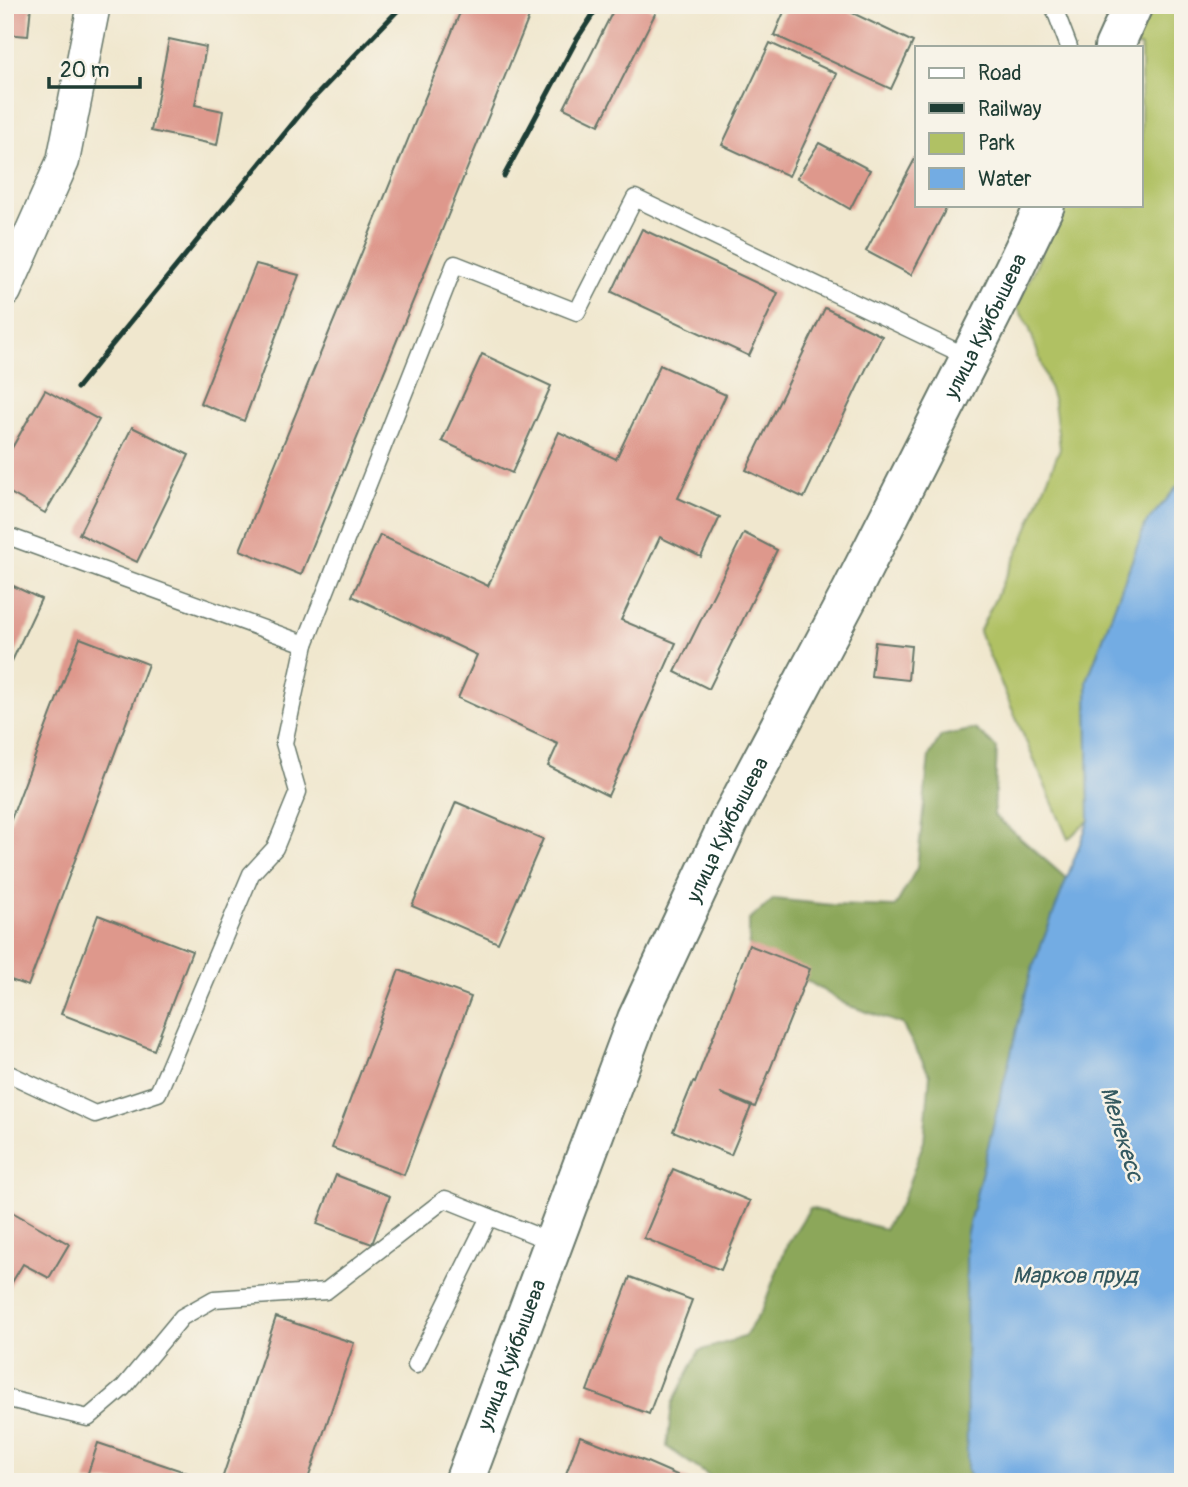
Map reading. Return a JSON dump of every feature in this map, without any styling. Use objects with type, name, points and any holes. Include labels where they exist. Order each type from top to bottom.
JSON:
[{"type":"main road","points":[[1114,46],[1133,5]]},
{"type":"main road","name":"улица Куйбышева","points":[[464,1482],[637,1019],[729,822],[845,603],[1045,206]]},
{"type":"street","points":[[5,291],[63,161],[94,5]]},
{"type":"lane","points":[[1053,5],[1069,46]]},
{"type":"lane","points":[[5,1072],[95,1114],[158,1093],[251,874],[275,848],[298,792],[284,743],[305,644],[455,264],[577,312],[635,198],[970,358]]},
{"type":"lane","points":[[5,534],[305,644]]},
{"type":"lane","points":[[5,1396],[88,1418],[122,1388],[182,1317],[214,1299],[326,1291],[444,1199],[552,1242]]},
{"type":"lane","points":[[416,1365],[489,1217]]},
{"type":"green space","points":[[1151,5],[1183,5],[1183,480],[1146,523],[1087,681],[1089,820],[1068,839],[979,632],[1022,543],[1060,448],[1054,402],[1029,327],[1017,307],[1063,206],[1142,206],[1142,46],[1132,46]]},
{"type":"green space","points":[[975,729],[997,748],[994,815],[1067,879],[1031,972],[966,1236],[967,1470],[972,1482],[723,1482],[712,1478],[667,1447],[672,1404],[699,1351],[744,1337],[762,1310],[787,1245],[810,1208],[884,1229],[902,1202],[924,1141],[930,1075],[902,1024],[847,1005],[749,945],[749,920],[774,899],[832,905],[895,907],[917,868],[929,756],[941,736]]},
{"type":"water","name":"Марков пруд","points":[[1183,480],[1183,1482],[972,1482],[967,1470],[966,1236],[1031,972],[1089,820],[1087,681],[1146,523]]},
{"type":"building","points":[[5,5],[31,5],[28,36],[5,34]]},
{"type":"building","points":[[463,5],[534,5],[301,575],[240,550]]},
{"type":"building","points":[[616,5],[644,5],[656,12],[599,125],[564,108]]},
{"type":"building","points":[[787,5],[836,5],[913,42],[891,89],[774,35]]},
{"type":"building","points":[[169,39],[206,47],[195,105],[223,111],[217,145],[151,131]]},
{"type":"building","points":[[770,43],[837,74],[789,176],[722,145]]},
{"type":"building","points":[[5,74],[11,75],[6,97],[5,97]]},
{"type":"building","points":[[819,143],[870,170],[850,209],[797,178]]},
{"type":"building","points":[[915,159],[915,206],[947,206],[911,275],[866,251]]},
{"type":"building","points":[[642,229],[778,293],[749,356],[612,292]]},
{"type":"building","points":[[256,264],[299,275],[244,421],[200,403]]},
{"type":"building","points":[[825,308],[882,336],[804,498],[746,470]]},
{"type":"building","points":[[482,354],[551,386],[512,473],[442,441]]},
{"type":"building","points":[[660,365],[726,395],[678,498],[720,517],[701,557],[660,537],[621,620],[676,643],[608,796],[548,766],[558,744],[458,698],[477,655],[352,596],[380,535],[488,586],[559,432],[616,459]]},
{"type":"building","points":[[45,390],[99,420],[45,513],[5,490],[5,460]]},
{"type":"building","points":[[132,427],[189,455],[137,562],[79,534]]},
{"type":"building","points":[[744,533],[777,550],[709,689],[675,672]]},
{"type":"building","points":[[5,582],[41,599],[5,676]]},
{"type":"building","points":[[80,638],[148,664],[28,986],[5,978],[5,835]]},
{"type":"building","points":[[875,642],[911,646],[908,680],[871,676]]},
{"type":"building","points":[[456,802],[543,839],[498,943],[412,906]]},
{"type":"building","points":[[98,915],[192,951],[154,1050],[61,1014]]},
{"type":"building","points":[[749,945],[810,969],[755,1107],[720,1093],[751,1107],[731,1155],[673,1131],[693,1082],[695,1083]]},
{"type":"building","points":[[399,970],[471,997],[404,1175],[332,1148]]},
{"type":"building","points":[[673,1169],[750,1201],[721,1270],[644,1238]]},
{"type":"building","points":[[336,1175],[390,1196],[372,1244],[317,1224]]},
{"type":"building","points":[[5,1208],[69,1244],[49,1278],[23,1264],[5,1294]]},
{"type":"building","points":[[630,1277],[692,1300],[649,1414],[587,1391]]},
{"type":"building","points":[[276,1317],[354,1343],[307,1482],[221,1482]]},
{"type":"building","points":[[580,1436],[647,1462],[693,1482],[563,1482]]},
{"type":"building","points":[[98,1443],[212,1481],[212,1482],[85,1482]]},
{"type":"railway","points":[[77,388],[311,101],[403,5]]},
{"type":"railway","points":[[504,176],[577,39],[599,5]]},
{"type":"water label","name":"Мелекесс","points":[[1122,1134]]}]
